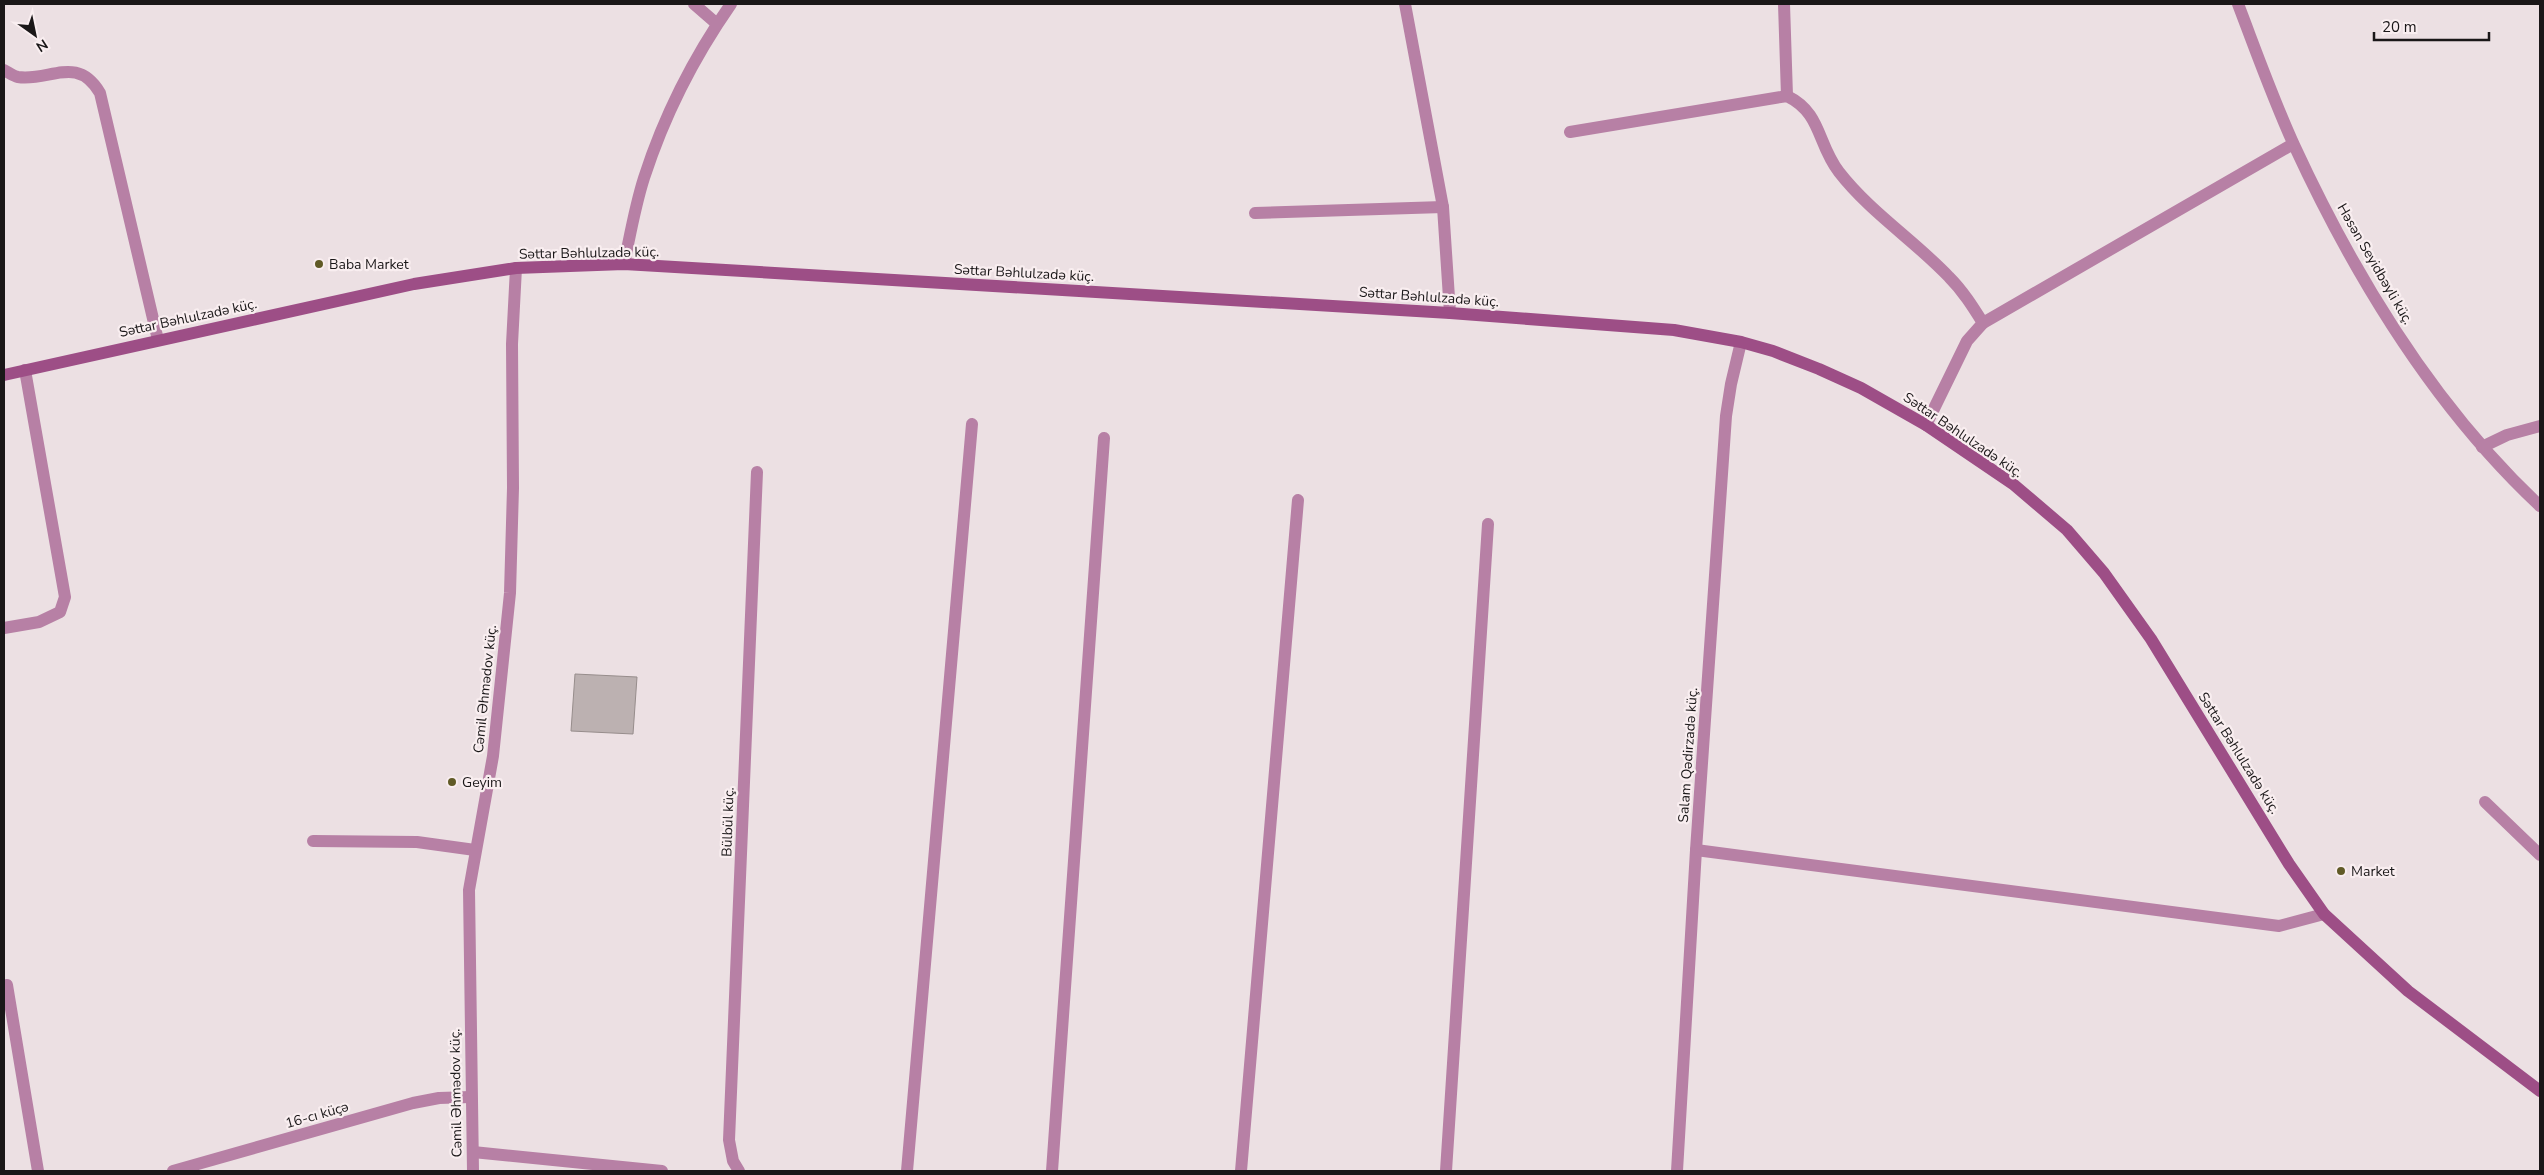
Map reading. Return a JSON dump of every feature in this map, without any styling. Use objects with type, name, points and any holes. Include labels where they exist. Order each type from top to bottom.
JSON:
[{"type":"street","points":[[694,4],[716,24]]},
{"type":"street","points":[[624,264],[644,179],[664,125],[693,64],[716,24],[731,4]]},
{"type":"street","points":[[1405,4],[1443,207],[1450,313]]},
{"type":"street","points":[[1784,4],[1787,96]]},
{"type":"street","name":"Həsən Seyidbəyli küç.","points":[[2238,4],[2293,144],[2339,235],[2392,326],[2482,447],[2540,506]]},
{"type":"street","points":[[4,70],[18,77],[70,72],[92,80],[100,93],[158,340]]},
{"type":"street","points":[[1570,132],[1787,96],[1802,104],[1816,126],[1828,158],[1845,179],[1950,278],[1984,323]]},
{"type":"street","points":[[1926,425],[1967,341],[1984,323],[2293,144]]},
{"type":"street","points":[[1255,213],[1443,207]]},
{"type":"street","name":"Səttar Bəhlulzadə küç.","points":[[4,375],[414,284],[516,268],[624,264],[1450,313],[1674,330],[1741,342],[1773,351],[1852,384],[1926,425],[2012,484],[2067,530],[2104,573],[2151,639],[2289,864],[2324,914],[2408,991],[2540,1091]]},
{"type":"street","name":"Cəmil Əhmədov küç.","points":[[473,1171],[468,926],[469,890],[493,756],[510,593],[513,488],[512,344],[516,268]]},
{"type":"street","name":"Salam Qədirzadə küç.","points":[[1678,1171],[1696,850],[1726,416],[1741,342]]},
{"type":"street","points":[[4,628],[40,622],[60,612],[65,597],[25,370]]},
{"type":"street","points":[[907,1171],[972,424]]},
{"type":"street","points":[[2482,447],[2507,435],[2540,426]]},
{"type":"street","points":[[1052,1171],[1104,438]]},
{"type":"street","name":"Bülbül küç.","points":[[739,1171],[733,1161],[729,1140],[757,472]]},
{"type":"street","points":[[1241,1171],[1298,500]]},
{"type":"street","points":[[1446,1171],[1488,524]]},
{"type":"street","points":[[2485,802],[2540,855]]},
{"type":"street","points":[[313,841],[416,842],[475,850]]},
{"type":"street","points":[[1696,850],[2279,926],[2324,914]]},
{"type":"street","points":[[8,985],[38,1171]]},
{"type":"street","name":"16-cı küçə","points":[[173,1171],[413,1103],[439,1098],[471,1097]]},
{"type":"street","points":[[472,1152],[662,1171]]},
{"type":"building","points":[[575,674],[637,677],[633,734],[571,731]]},
{"type":"place","name":"Baba Market","points":[[319,264]]},
{"type":"place","name":"Geyim","points":[[452,782]]},
{"type":"place","name":"Market","points":[[2341,871]]}]
